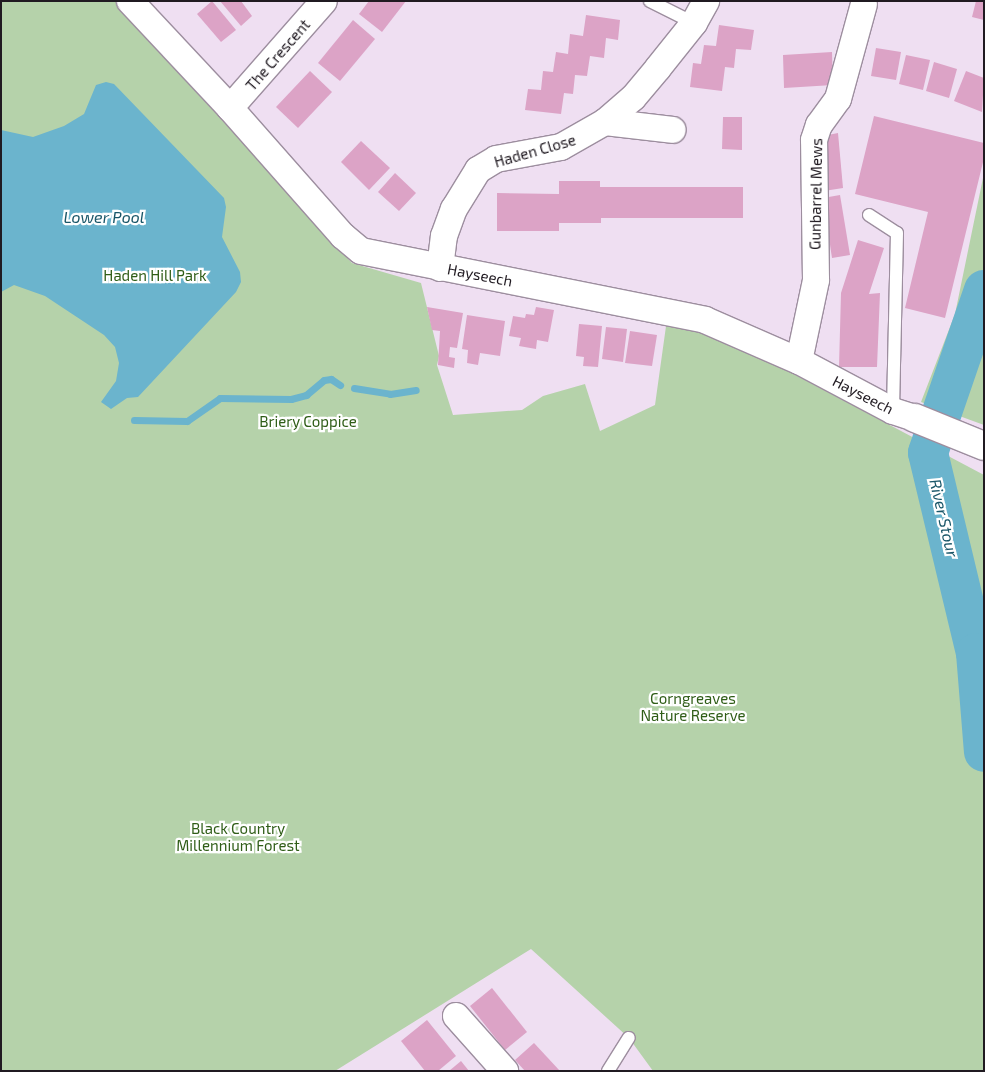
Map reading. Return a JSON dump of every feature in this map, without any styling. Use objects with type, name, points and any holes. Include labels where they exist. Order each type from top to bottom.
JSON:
[{"type":"street","name":"Hayseech","points":[[130,1],[230,108],[327,218],[361,252],[705,320],[799,362],[904,415]]},
{"type":"street","name":"The Crescent","points":[[230,108],[324,1]]},
{"type":"street","name":"Gunbarrel Mews","points":[[799,362],[816,280],[814,140],[819,125],[838,99],[864,4]]},
{"type":"street","name":"Haden Close","points":[[440,268],[444,236],[454,209],[478,170],[496,159],[561,147],[605,122],[634,98],[700,12]]},
{"type":"street","points":[[605,122],[673,130]]},
{"type":"street","points":[[904,415],[975,443]]},
{"type":"street","points":[[456,1016],[505,1071]]},
{"type":"lane","points":[[650,1],[700,12]]},
{"type":"lane","points":[[869,215],[897,233],[904,415]]},
{"type":"lane","points":[[608,1071],[629,1038]]},
{"type":"green space","name":"Corngreaves Nature Reserve","points":[[1,1],[117,1],[352,263],[421,283],[439,356],[437,365],[453,415],[522,410],[543,396],[585,384],[600,431],[655,405],[667,319],[705,327],[984,475],[984,1071],[653,1071],[629,1038],[531,949],[335,1071],[1,1071]]},
{"type":"green space","points":[[984,173],[984,425],[921,402],[955,314]]},
{"type":"water","name":"Lower Pool","points":[[106,82],[114,84],[224,198],[226,207],[222,237],[240,272],[241,282],[236,292],[138,397],[127,398],[111,409],[101,402],[116,381],[119,363],[115,347],[104,335],[45,296],[14,285],[1,292],[1,130],[33,137],[64,126],[84,114],[96,85]]},
{"type":"building","points":[[212,1],[236,30],[221,42],[197,14]]},
{"type":"building","points":[[220,1],[241,1],[252,16],[241,26]]},
{"type":"building","points":[[369,1],[406,1],[382,32],[359,14]]},
{"type":"building","points":[[976,1],[984,1],[984,20],[972,17]]},
{"type":"building","points":[[586,15],[620,20],[618,40],[606,38],[604,58],[590,56],[587,76],[575,75],[573,94],[564,93],[561,114],[525,110],[528,89],[541,90],[543,71],[553,72],[556,52],[568,54],[570,34],[583,36]]},
{"type":"building","points":[[353,20],[375,39],[340,81],[318,63]]},
{"type":"building","points":[[719,25],[754,30],[751,50],[736,49],[734,68],[725,67],[722,91],[690,87],[693,63],[701,64],[704,45],[716,46]]},
{"type":"building","points":[[876,48],[901,52],[896,80],[871,76]]},
{"type":"building","points":[[832,52],[833,85],[784,88],[783,55]]},
{"type":"building","points":[[906,55],[930,60],[923,90],[899,84]]},
{"type":"building","points":[[934,62],[957,69],[949,98],[926,91]]},
{"type":"building","points":[[310,71],[332,92],[298,128],[276,107]]},
{"type":"building","points":[[966,71],[984,78],[982,112],[954,101]]},
{"type":"building","points":[[874,116],[984,143],[984,158],[945,318],[905,308],[928,212],[855,194]]},
{"type":"building","points":[[723,117],[742,117],[742,150],[722,149]]},
{"type":"building","points":[[838,133],[843,188],[824,191],[823,136]]},
{"type":"building","points":[[361,141],[390,168],[369,190],[341,162]]},
{"type":"building","points":[[395,173],[416,193],[399,211],[378,192]]},
{"type":"building","points":[[559,181],[600,181],[600,187],[743,187],[743,218],[601,218],[601,223],[559,223],[559,231],[497,231],[497,193],[559,194]]},
{"type":"building","points":[[840,195],[850,255],[832,258],[823,198]]},
{"type":"building","points":[[858,240],[884,248],[869,294],[880,293],[877,367],[839,367],[841,293]]},
{"type":"building","points":[[427,307],[463,313],[457,348],[450,347],[449,357],[455,358],[454,368],[438,365],[440,331],[432,330]]},
{"type":"building","points":[[536,307],[554,310],[548,342],[537,340],[536,349],[519,346],[521,338],[509,336],[513,316],[525,318],[526,314],[534,315]]},
{"type":"building","points":[[467,315],[505,321],[500,356],[480,353],[478,365],[467,363],[468,350],[462,349]]},
{"type":"building","points":[[579,324],[602,326],[598,367],[583,366],[584,357],[576,356]]},
{"type":"building","points":[[606,327],[627,329],[623,362],[602,359]]},
{"type":"building","points":[[630,331],[657,335],[652,366],[625,363]]},
{"type":"building","points":[[492,988],[527,1032],[505,1050],[470,1006]]},
{"type":"building","points":[[427,1020],[456,1056],[438,1071],[425,1071],[401,1041]]},
{"type":"building","points":[[534,1043],[560,1071],[525,1071],[515,1060]]},
{"type":"building","points":[[461,1061],[469,1071],[449,1071]]},
{"type":"waterway","name":"River Stour","points":[[984,290],[928,453],[976,653],[984,752]]},
{"type":"waterway","points":[[134,420],[187,421],[220,398],[291,399],[306,395],[324,380],[331,379],[340,385]]},
{"type":"waterway","points":[[354,388],[390,394],[416,390]]},
{"type":"park label","name":"Haden Hill Park","points":[[155,276]]},
{"type":"park label","name":"Briery Coppice","points":[[308,422]]},
{"type":"park label","name":"Black Country Millennium Forest","points":[[238,836]]}]
